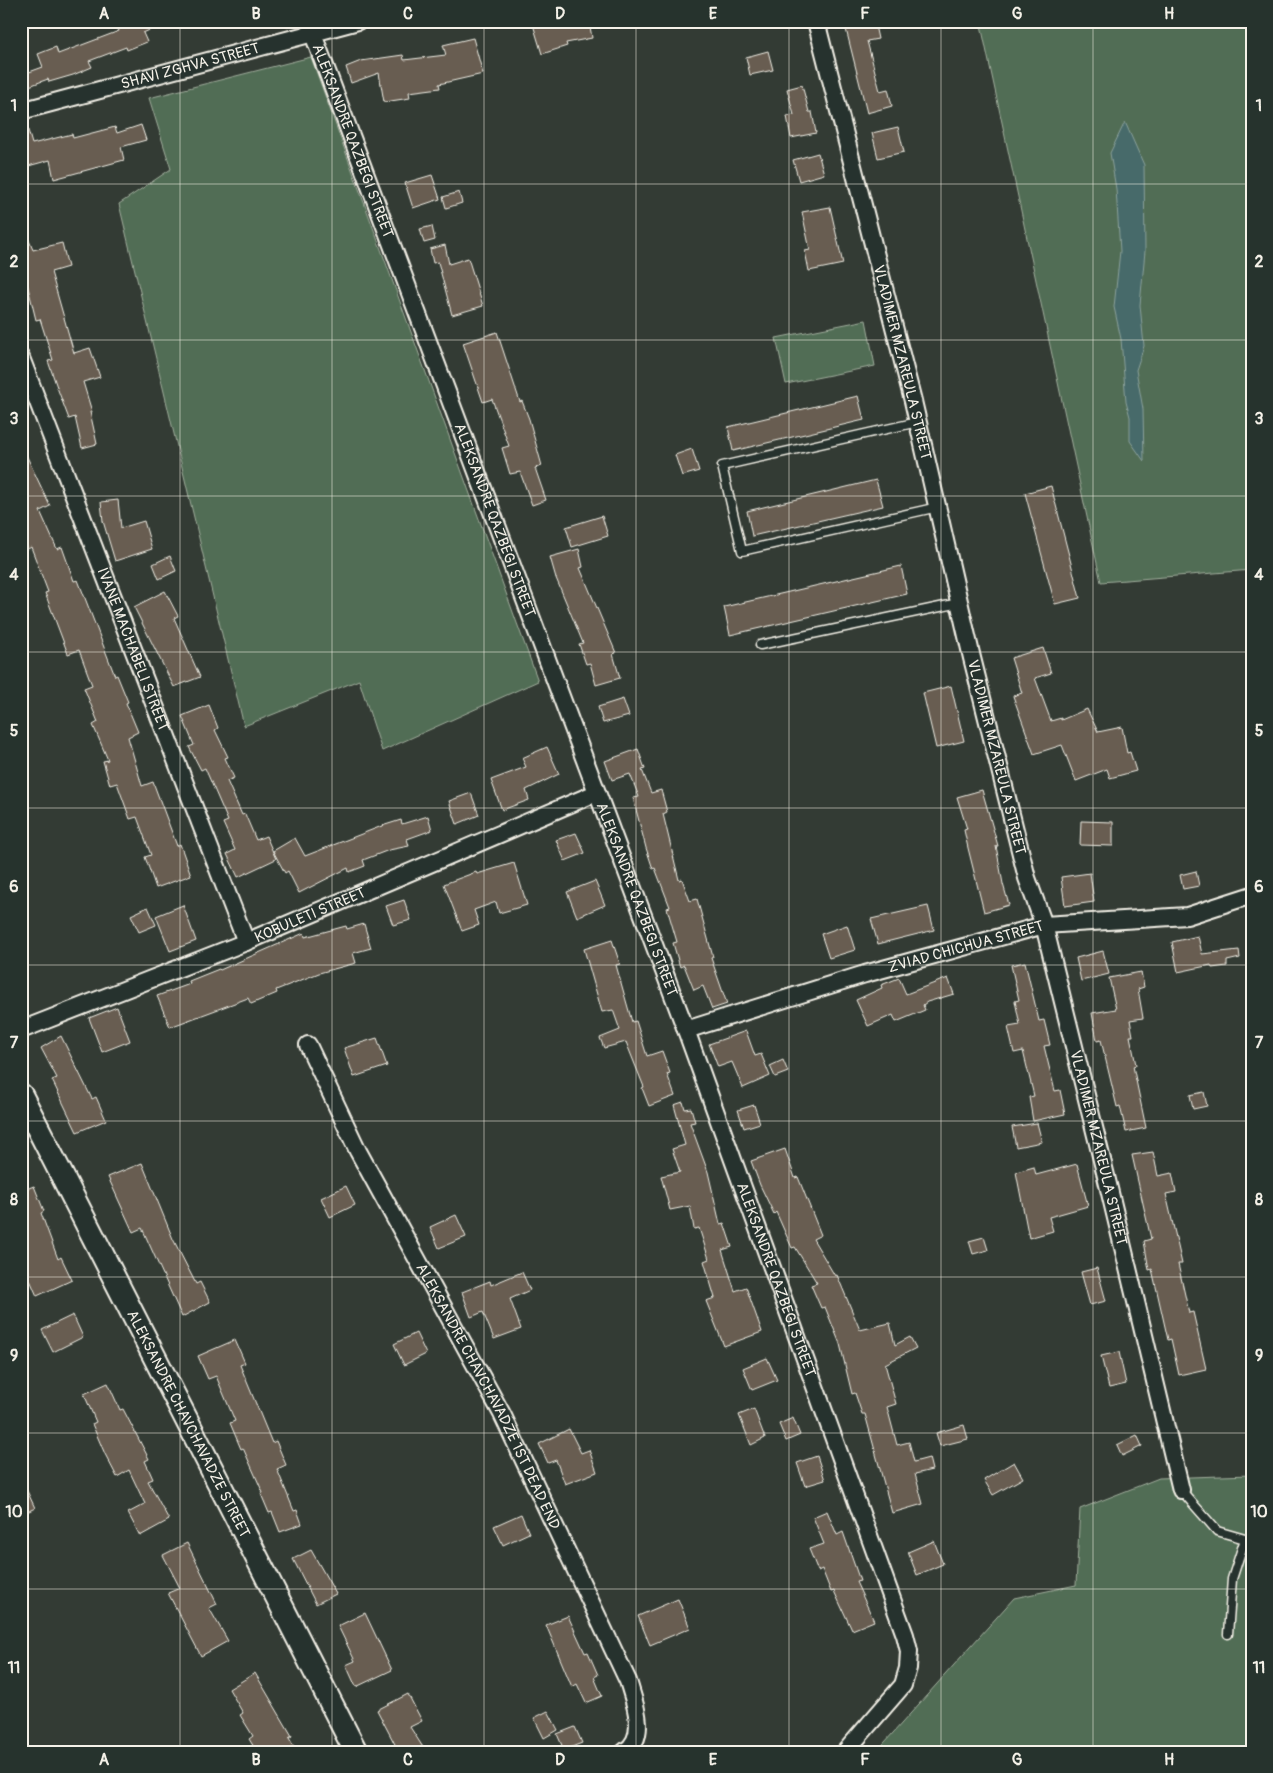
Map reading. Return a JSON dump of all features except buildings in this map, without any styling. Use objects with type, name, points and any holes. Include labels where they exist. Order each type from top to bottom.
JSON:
[{"type":"street","name":"SHAVI ZGHVA STREET","points":[[21,111],[358,21]]},
{"type":"street","name":"VLADIMER MZAREULA STREET","points":[[816,21],[918,422],[959,603],[1027,878],[1044,925],[1181,1490]]},
{"type":"street","name":"ALEKSANDRE QAZBEGI STREET","points":[[314,34],[686,1030],[909,1651],[908,1668],[903,1685],[845,1752]]},
{"type":"street","name":"IVANE MACHABELI STREET","points":[[21,358],[246,942]]},
{"type":"street","name":"KOBULETI STREET","points":[[21,1030],[246,942],[596,793]]},
{"type":"street","name":"ZVIAD CHICHUA STREET","points":[[686,1030],[865,974],[1044,925],[1186,916],[1252,896]]},
{"type":"street","name":"ALEKSANDRE CHAVCHAVADZE 1ST DEAD END","points":[[308,1045],[358,1151],[502,1414],[628,1681],[639,1719],[636,1735],[628,1750],[624,1752]]},
{"type":"street","name":"ALEKSANDRE CHAVCHAVADZE STREET","points":[[21,1094],[356,1752]]},
{"type":"lane","points":[[918,422],[722,466],[724,475],[742,551],[938,508]]},
{"type":"lane","points":[[760,644],[959,603]]},
{"type":"lane","points":[[1181,1490],[1217,1531],[1248,1540],[1232,1579],[1228,1634]]},
{"type":"green space","points":[[997,21],[1252,21],[1252,570],[1101,582],[981,25]]},
{"type":"green space","points":[[311,57],[538,681],[382,751],[359,680],[244,726],[119,204],[171,169],[149,98]]},
{"type":"green space","points":[[866,320],[875,366],[786,384],[776,338]]},
{"type":"green space","points":[[1252,1475],[1252,1752],[876,1752],[1014,1598],[1076,1585],[1080,1509],[1159,1478]]},
{"type":"water","points":[[1125,122],[1144,165],[1145,251],[1140,305],[1144,346],[1136,370],[1143,409],[1144,461],[1130,441],[1130,417],[1126,402],[1121,339],[1114,307],[1120,251],[1116,189],[1110,153]]}]
